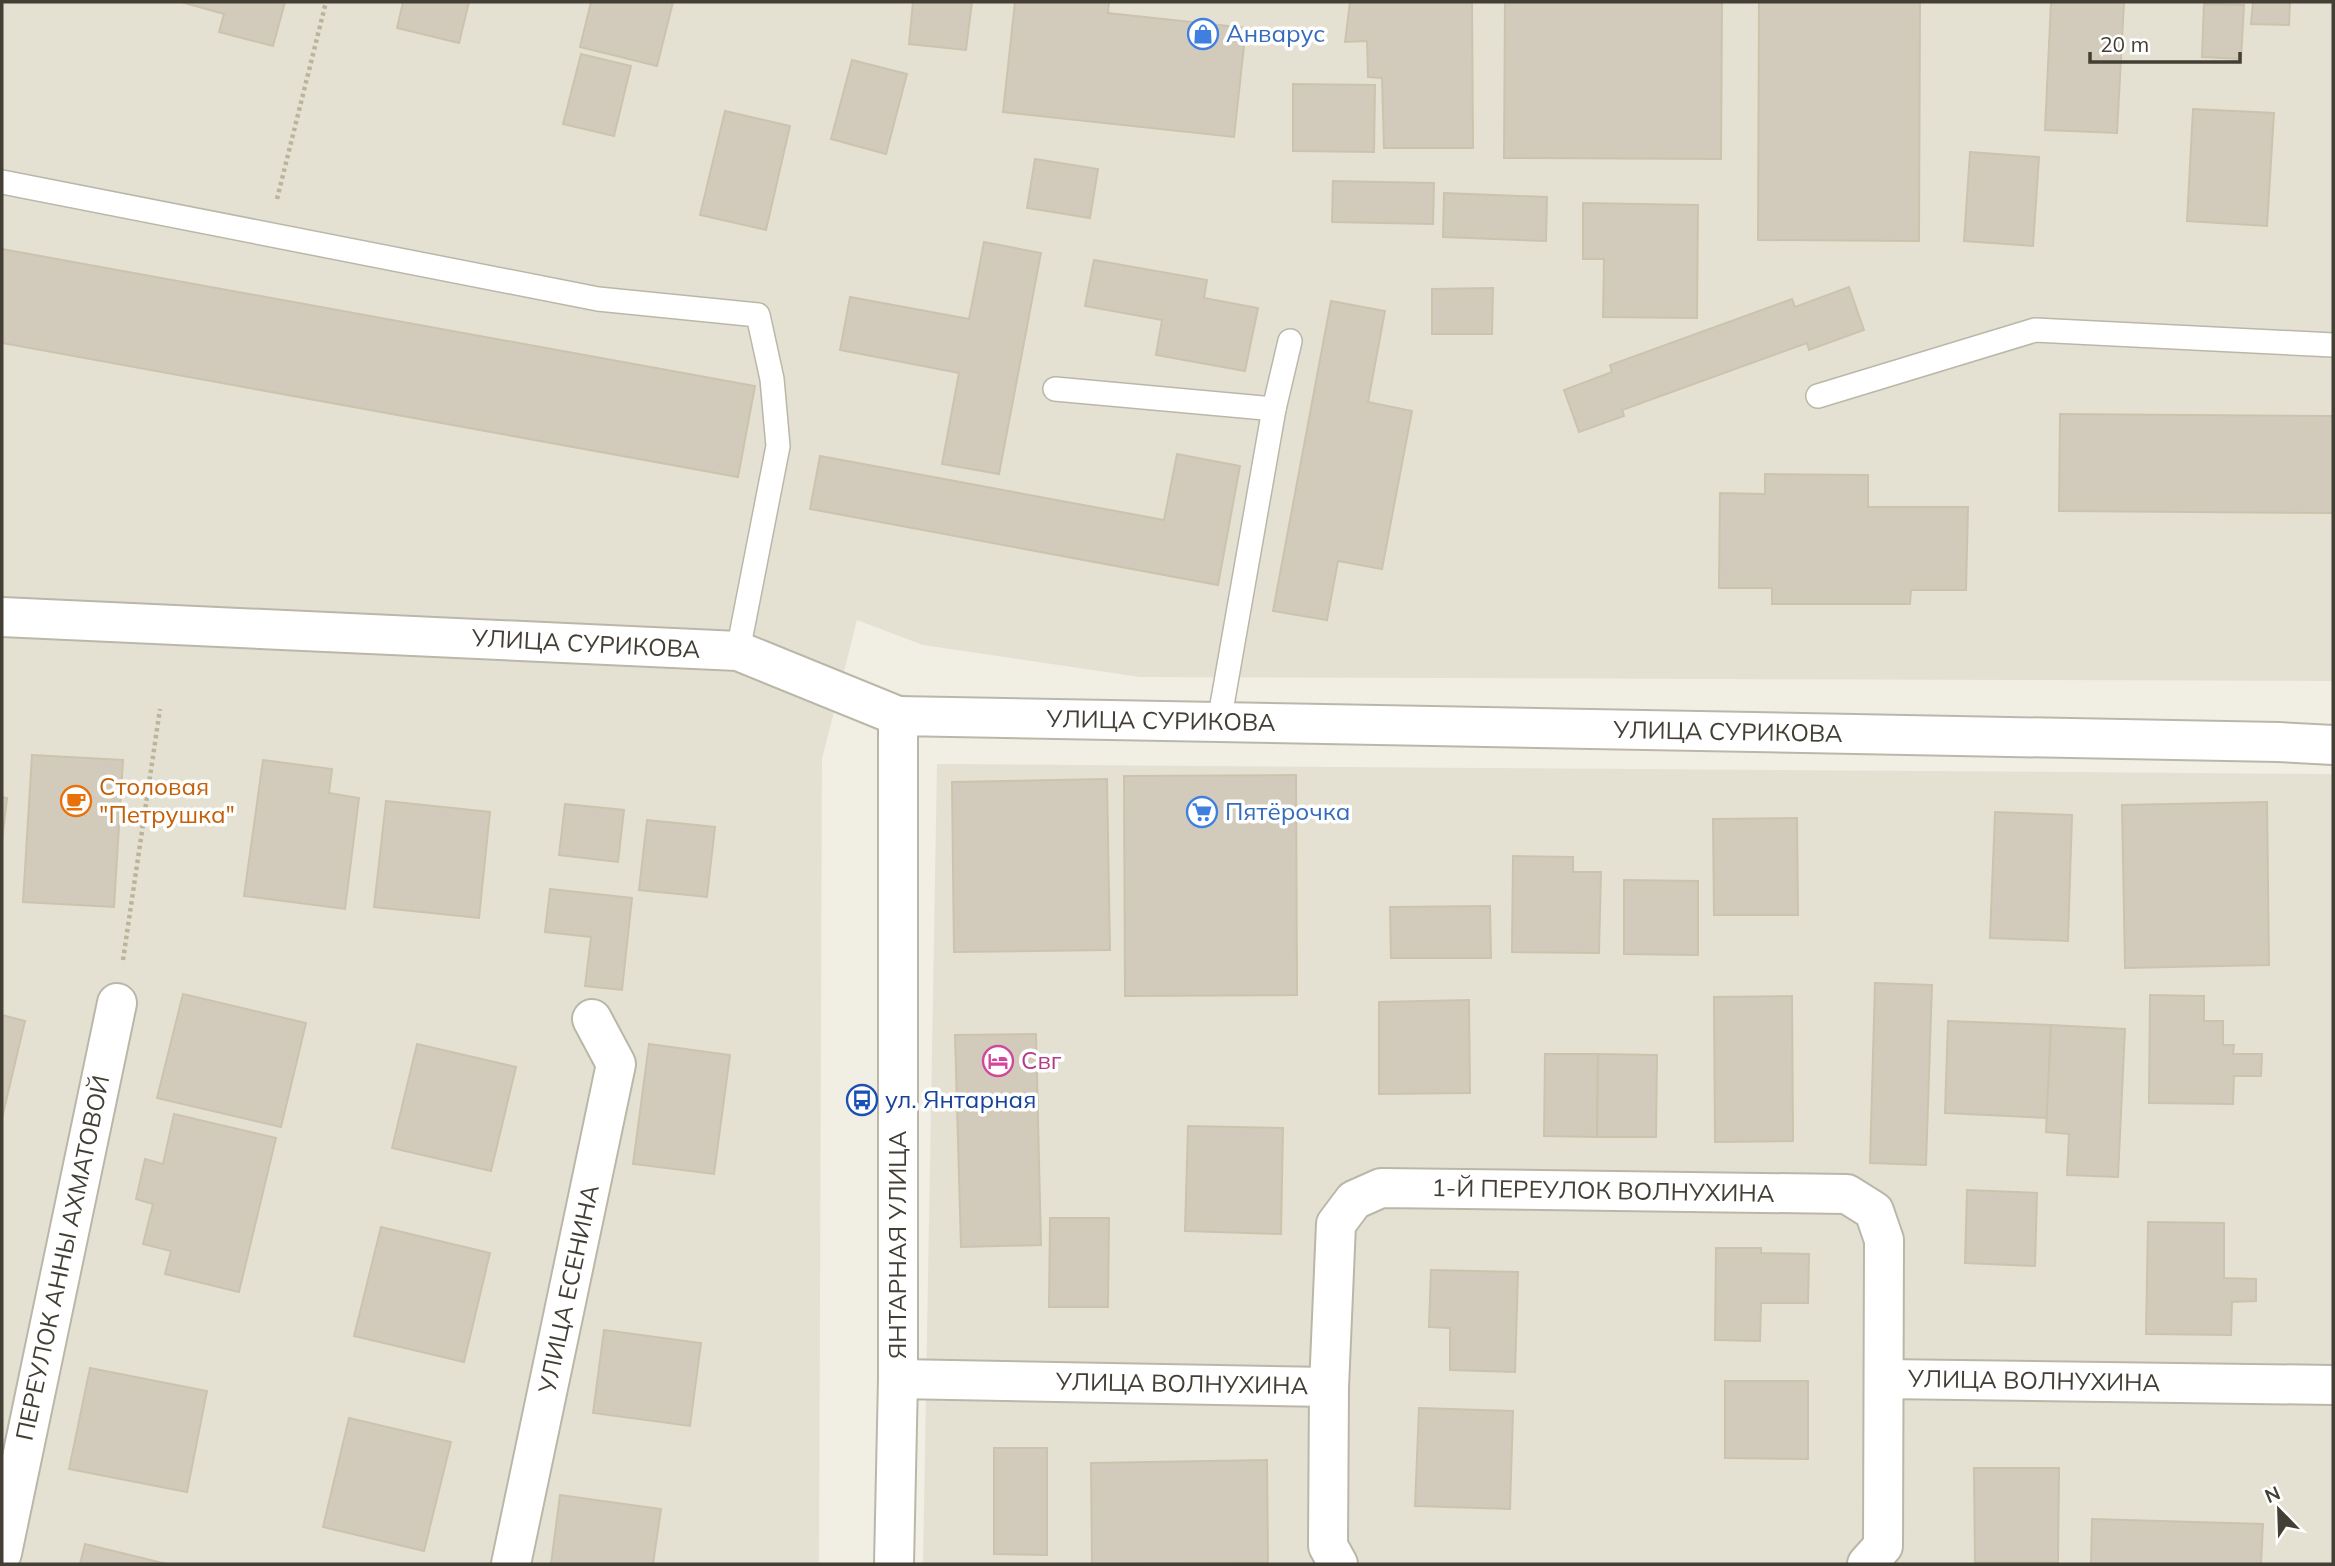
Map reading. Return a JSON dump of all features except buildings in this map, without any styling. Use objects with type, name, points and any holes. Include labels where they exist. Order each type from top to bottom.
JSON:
[{"type":"street","name":"УЛИЦА СУРИКОВА","points":[[2,617],[738,651],[898,716],[2333,745]]},
{"type":"street","name":"ЯНТАРНАЯ УЛИЦА","points":[[894,1564],[898,1379],[898,716]]},
{"type":"street","name":"ПЕРЕУЛОК АННЫ АХМАТОВОЙ","points":[[2,1553],[117,1003]]},
{"type":"street","name":"УЛИЦА ЕСЕНИНА","points":[[511,1564],[616,1064],[592,1019]]},
{"type":"street","name":"1-Й ПЕРЕУЛОК ВОЛНУХИНА","points":[[1329,1387],[1336,1224],[1354,1200],[1381,1188],[1847,1194],[1874,1211],[1884,1240],[1885,1379]]},
{"type":"street","name":"УЛИЦА ВОЛНУХИНА","points":[[898,1379],[1329,1387],[1328,1546],[1338,1564]]},
{"type":"street","name":"УЛИЦА ВОЛНУХИНА","points":[[1867,1564],[1883,1546],[1885,1379],[2333,1385]]},
{"type":"lane","points":[[2,182],[598,299],[758,315],[772,379],[778,446],[738,651]]},
{"type":"lane","points":[[1818,396],[2035,330],[2333,345]]},
{"type":"lane","points":[[1219,722],[1274,409],[1290,341]]},
{"type":"lane","points":[[1055,389],[1274,409]]},
{"type":"path","points":[[268,234],[326,2]]},
{"type":"path","points":[[117,1003],[160,709]]},
{"type":"shaded area","points":[[2,2],[2333,2],[2333,681],[1140,677],[923,645],[857,620],[822,759],[819,1564],[2,1564]]},
{"type":"shaded area","points":[[937,764],[2333,774],[2333,1564],[923,1564]]},
{"type":"place","name":"Анварус","points":[[1203,34]]},
{"type":"place","name":"Столовая \"Петрушка\"","points":[[76,801]]},
{"type":"place","name":"Пятёрочка","points":[[1202,812]]},
{"type":"place","name":"Свг","points":[[998,1061]]},
{"type":"place","name":"ул. Янтарная","points":[[862,1100]]}]
